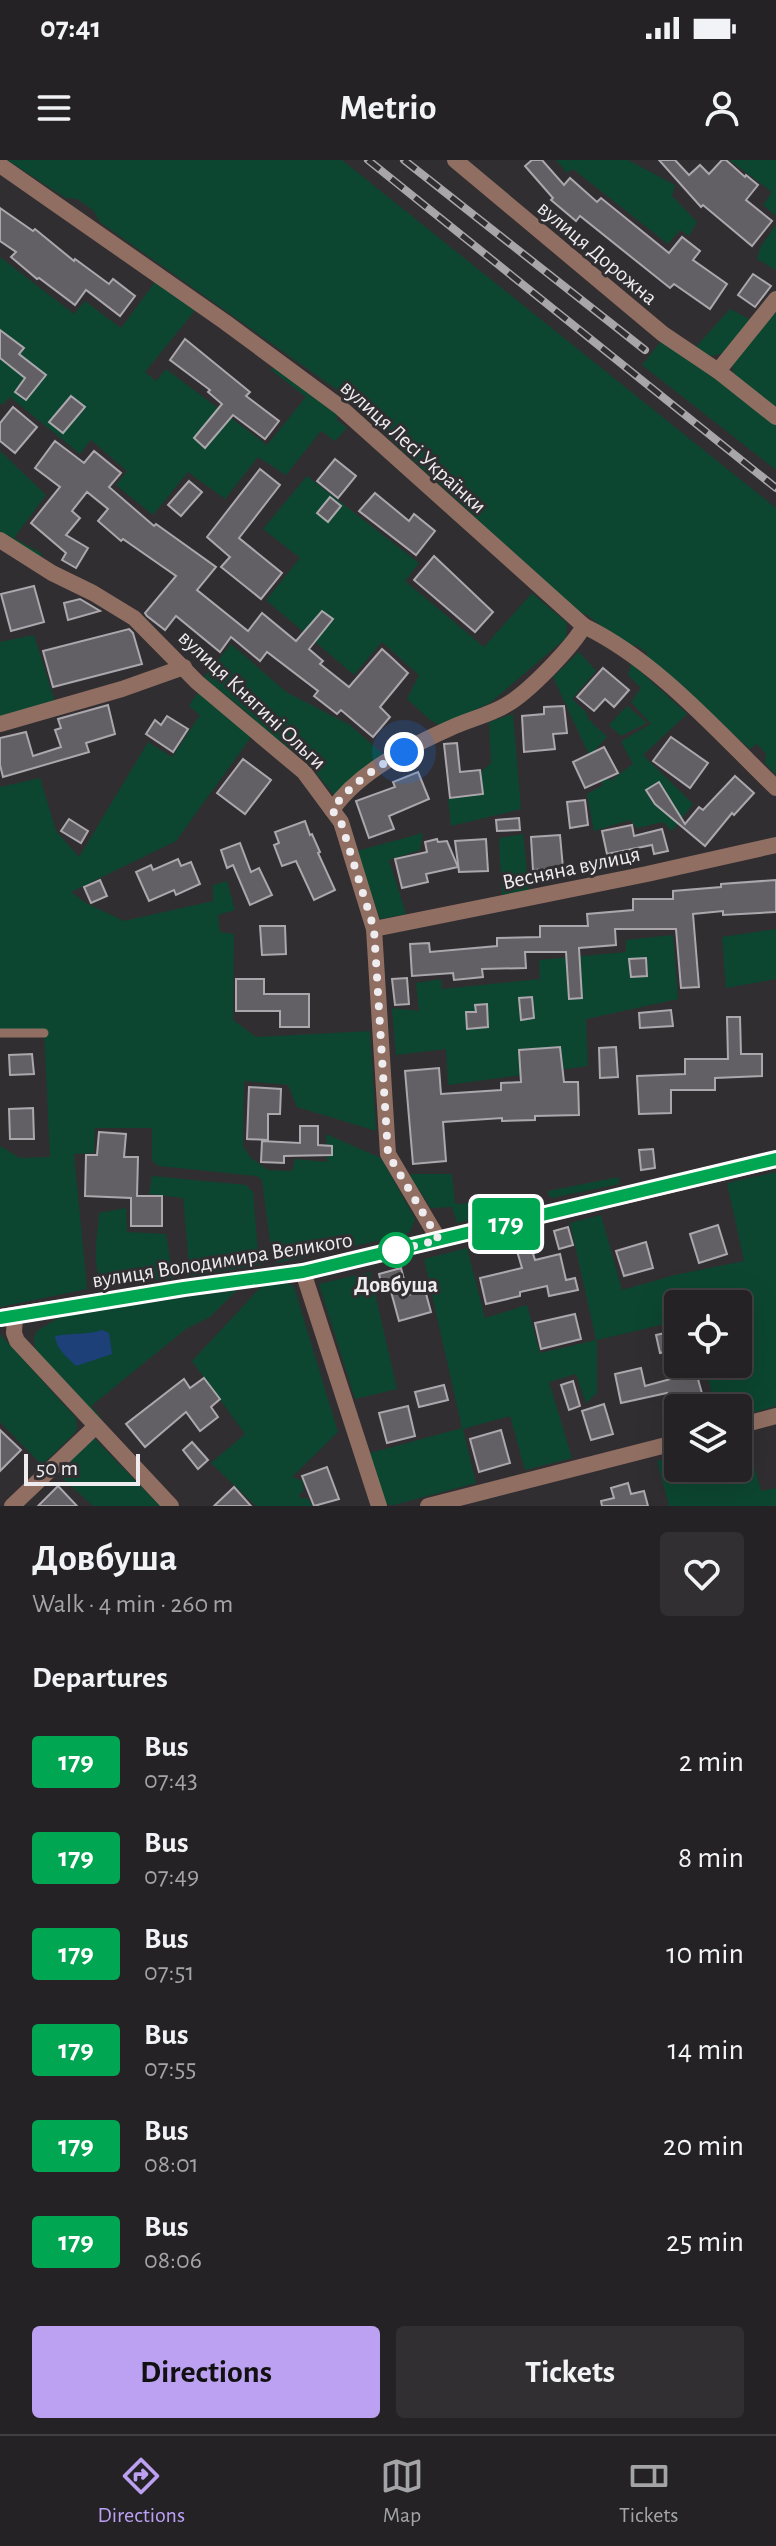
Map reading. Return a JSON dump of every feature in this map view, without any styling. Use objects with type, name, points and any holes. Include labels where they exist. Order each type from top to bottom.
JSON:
[{"type":"main road","name":"вулиця Володимира Великого","points":[[8,1317],[169,1290],[303,1272],[776,1160]]},
{"type":"street","name":"вулиця Дорожна","points":[[455,160],[663,334],[718,371],[776,417]]},
{"type":"street","name":"вулиця Лесі Українки","points":[[0,165],[225,322],[340,407],[584,626],[604,636],[675,690],[776,788]]},
{"type":"street","points":[[718,371],[776,299]]},
{"type":"street","name":"вулиця Княгині Ольги","points":[[0,540],[134,618],[197,682],[304,772],[341,822],[374,929],[388,1154],[439,1240]]},
{"type":"street","points":[[332,810],[338,801],[385,762],[452,727],[508,705],[569,649],[584,626]]},
{"type":"street","points":[[0,724],[122,689],[184,667]]},
{"type":"street","name":"Весняна вулиця","points":[[374,929],[776,845]]},
{"type":"street","points":[[303,1272],[379,1506]]},
{"type":"street","points":[[8,1317],[17,1341],[171,1506]]},
{"type":"street","points":[[752,1422],[776,1416]]},
{"type":"street","points":[[12,1506],[95,1427]]},
{"type":"street","points":[[428,1506],[664,1446]]},
{"type":"lane","points":[[0,1033],[44,1033]]},
{"type":"green space","points":[[7,160],[342,160],[776,508],[776,775],[765,763],[766,754],[757,744],[750,749],[647,658],[647,653],[636,645],[631,648],[579,612],[396,445],[353,401],[100,222],[93,210],[77,199],[66,198]]},
{"type":"green space","points":[[556,160],[628,160],[675,185],[672,196],[697,222],[689,236],[680,230],[668,244],[573,169],[567,173]]},
{"type":"green space","points":[[729,160],[776,160],[776,216],[763,205],[772,192]]},
{"type":"green space","points":[[776,224],[776,270],[757,259],[760,248]]},
{"type":"green space","points":[[0,257],[74,314],[85,301],[121,328],[155,282],[194,309],[145,372],[156,381],[166,369],[267,445],[306,397],[270,369],[277,367],[337,413],[337,420],[347,428],[335,441],[321,431],[286,475],[258,457],[225,499],[188,472],[153,515],[116,485],[127,471],[91,440],[80,454],[10,397],[2,405],[0,403]]},
{"type":"green space","points":[[730,309],[753,321],[722,354],[709,356],[695,348]]},
{"type":"green space","points":[[776,311],[776,412],[741,386],[733,372],[733,364]]},
{"type":"green space","points":[[662,340],[717,377],[776,424],[776,470],[642,365]]},
{"type":"green space","points":[[0,451],[46,495],[14,538],[43,554],[39,557],[0,532]]},
{"type":"green space","points":[[307,476],[419,563],[405,581],[484,647],[532,593],[567,623],[566,638],[490,703],[441,726],[407,699],[419,675],[382,642],[354,675],[266,600],[300,558],[263,529]]},
{"type":"green space","points":[[34,635],[55,702],[0,719],[0,642]]},
{"type":"green space","points":[[231,644],[286,692],[350,725],[383,754],[337,796],[333,794],[310,765],[204,677]]},
{"type":"green space","points":[[579,652],[596,671],[572,699],[607,737],[595,750],[610,781],[633,764],[622,744],[623,740],[651,724],[631,702],[641,688],[628,675],[631,663],[687,714],[643,755],[693,804],[672,831],[663,822],[637,828],[630,820],[594,831],[587,794],[603,785],[553,677]]},
{"type":"green space","points":[[198,692],[251,737],[176,841],[71,892],[86,903],[124,921],[213,901],[213,885],[227,881],[235,910],[218,915],[220,932],[234,934],[233,1020],[256,1037],[370,1031],[376,1131],[297,1107],[288,1085],[244,1081],[243,1146],[251,1158],[268,1170],[292,1171],[295,1159],[327,1162],[326,1134],[381,1158],[415,1219],[410,1232],[403,1235],[278,1263],[272,1256],[262,1180],[257,1176],[158,1166],[152,1160],[152,1128],[95,1128],[94,1153],[74,1154],[87,1289],[0,1307],[0,1146],[20,1158],[50,1157],[44,1030],[0,1029],[0,787],[40,778],[56,831],[79,857],[148,742],[172,757],[200,715],[189,706]]},
{"type":"green space","points":[[627,706],[647,723],[621,736],[609,725]]},
{"type":"green space","points":[[513,714],[521,809],[451,826],[448,799],[483,794],[480,773],[491,763],[489,722]]},
{"type":"green space","points":[[423,833],[420,850],[389,860],[406,914],[380,919],[357,851]]},
{"type":"green space","points":[[523,834],[529,890],[502,895],[499,838]]},
{"type":"green space","points":[[776,929],[776,979],[726,988],[722,937]]},
{"type":"green space","points":[[673,935],[678,999],[586,1019],[588,1066],[448,1085],[446,1049],[396,1055],[392,1008],[419,1011],[416,983],[441,979],[442,989],[540,979],[539,960],[626,952],[626,940]]},
{"type":"green space","points":[[776,1172],[776,1406],[752,1413],[752,1394],[712,1394],[708,1378],[752,1378],[752,1290],[664,1290],[664,1324],[597,1340],[597,1393],[586,1403],[576,1374],[549,1382],[572,1458],[525,1470],[510,1416],[463,1429],[476,1483],[394,1505],[384,1501],[370,1453],[462,1428],[424,1259],[467,1248],[485,1318],[527,1305],[540,1353],[596,1340],[570,1223],[601,1215],[622,1290],[744,1261],[727,1183]]},
{"type":"green space","points":[[452,1174],[455,1204],[472,1203],[477,1218],[457,1223],[452,1207],[431,1208],[410,1176]]},
{"type":"green space","points":[[152,1176],[246,1185],[253,1192],[259,1265],[190,1276],[183,1198],[149,1194]]},
{"type":"green space","points":[[619,1177],[619,1184],[552,1198],[548,1195],[548,1191]]},
{"type":"green space","points":[[126,1208],[127,1232],[166,1234],[173,1278],[104,1286],[96,1261],[99,1213]]},
{"type":"green space","points":[[370,1272],[397,1389],[355,1399],[319,1284]]},
{"type":"green space","points":[[287,1282],[294,1287],[338,1432],[292,1477],[303,1481],[300,1498],[307,1498],[313,1506],[256,1506],[211,1463],[245,1434],[192,1361],[258,1290],[265,1285]]},
{"type":"green space","points":[[237,1290],[210,1317],[186,1329],[91,1406],[102,1419],[98,1421],[35,1350],[34,1337],[38,1330],[64,1315]]},
{"type":"green space","points":[[0,1334],[76,1418],[74,1434],[42,1465],[0,1422]]},
{"type":"green space","points":[[93,1439],[160,1506],[93,1506],[59,1475],[59,1471]]},
{"type":"green space","points":[[752,1458],[761,1491],[776,1488],[776,1506],[669,1506],[657,1461],[664,1459],[664,1482],[752,1482]]},
{"type":"water","points":[[102,1330],[109,1333],[112,1354],[76,1366],[57,1345],[55,1336]]},
{"type":"building","points":[[532,160],[542,160],[564,185],[570,178],[597,202],[601,198],[669,253],[682,237],[700,251],[693,260],[727,284],[710,309],[674,284],[670,288],[580,216],[576,221],[551,200],[553,198],[525,166]]},
{"type":"building","points":[[659,160],[675,160],[689,175],[700,165],[709,174],[722,160],[726,160],[758,185],[746,200],[772,221],[752,246],[703,205],[701,207]]},
{"type":"building","points":[[0,208],[33,231],[35,229],[74,261],[109,284],[113,279],[135,296],[120,316],[86,290],[75,305],[11,257],[16,252],[0,241]]},
{"type":"building","points":[[753,274],[771,286],[755,307],[738,295]]},
{"type":"building","points":[[0,330],[24,348],[19,354],[46,375],[26,400],[15,392],[25,378],[0,358]]},
{"type":"building","points":[[185,339],[250,392],[246,396],[279,421],[265,439],[233,415],[205,448],[194,438],[222,404],[208,392],[210,390],[170,360]]},
{"type":"building","points":[[71,396],[85,407],[63,433],[49,422]]},
{"type":"building","points":[[13,407],[37,427],[15,453],[0,441],[0,423]]},
{"type":"building","points":[[55,441],[84,463],[94,451],[121,473],[109,487],[154,526],[156,524],[216,567],[197,590],[248,631],[262,613],[296,641],[322,611],[333,619],[309,649],[323,661],[320,664],[349,687],[382,649],[393,659],[408,673],[380,707],[390,717],[373,737],[341,710],[337,714],[314,696],[318,691],[267,652],[260,661],[231,637],[220,652],[176,616],[165,630],[147,616],[145,613],[176,576],[123,539],[121,541],[98,521],[108,509],[87,492],[72,511],[80,518],[66,535],[88,548],[76,568],[62,560],[66,553],[31,523],[60,487],[35,468]]},
{"type":"building","points":[[335,459],[356,476],[338,498],[317,481]]},
{"type":"building","points":[[260,469],[280,485],[239,538],[282,573],[261,599],[221,567],[230,557],[207,537]]},
{"type":"building","points":[[189,481],[202,492],[181,516],[168,505]]},
{"type":"building","points":[[375,493],[409,521],[414,514],[435,531],[416,555],[359,511]]},
{"type":"building","points":[[330,497],[341,506],[328,522],[317,513]]},
{"type":"building","points":[[434,556],[493,612],[475,632],[414,580]]},
{"type":"building","points":[[34,586],[44,622],[11,631],[1,594]]},
{"type":"building","points":[[80,599],[100,611],[68,620],[64,603]]},
{"type":"building","points":[[129,629],[142,664],[53,687],[43,651]]},
{"type":"building","points":[[603,668],[629,690],[614,707],[605,699],[594,711],[577,697]]},
{"type":"building","points":[[108,705],[115,734],[86,743],[89,752],[3,777],[0,738],[26,732],[33,756],[61,747],[55,730],[61,728],[58,719]]},
{"type":"building","points":[[564,706],[567,733],[553,734],[555,749],[524,752],[522,716],[544,714],[544,707]]},
{"type":"building","points":[[167,716],[188,729],[173,752],[146,734],[155,720],[161,725]]},
{"type":"building","points":[[671,737],[708,763],[690,788],[653,761]]},
{"type":"building","points":[[457,743],[460,772],[480,770],[483,794],[450,798],[444,744]]},
{"type":"building","points":[[604,747],[618,773],[585,788],[573,762]]},
{"type":"building","points":[[243,759],[271,780],[245,814],[217,793]]},
{"type":"building","points":[[418,772],[429,799],[389,816],[394,829],[369,838],[356,801],[395,787],[393,782]]},
{"type":"building","points":[[735,776],[754,793],[734,815],[732,813],[705,846],[655,804],[646,790],[659,782],[685,824],[699,807],[703,810]]},
{"type":"building","points":[[585,800],[588,825],[570,828],[567,802]]},
{"type":"building","points":[[519,818],[520,830],[497,831],[496,820]]},
{"type":"building","points":[[69,819],[88,831],[81,843],[61,831]]},
{"type":"building","points":[[305,821],[335,890],[314,900],[296,861],[282,866],[274,845],[279,843],[275,832]]},
{"type":"building","points":[[632,825],[634,836],[662,829],[668,851],[654,854],[652,845],[607,854],[602,831]]},
{"type":"building","points":[[560,835],[563,868],[533,870],[531,837]]},
{"type":"building","points":[[437,839],[438,842],[447,841],[458,867],[426,874],[428,882],[402,888],[395,859],[427,852],[425,842]]},
{"type":"building","points":[[486,839],[488,871],[459,872],[455,841]]},
{"type":"building","points":[[240,843],[251,872],[259,868],[272,895],[250,905],[233,865],[227,868],[221,850]]},
{"type":"building","points":[[178,859],[181,866],[191,862],[200,884],[176,895],[174,890],[149,901],[136,872],[151,865],[153,870]]},
{"type":"building","points":[[100,880],[107,896],[91,903],[84,887]]},
{"type":"building","points":[[776,880],[776,912],[693,914],[699,987],[681,988],[676,929],[615,929],[616,945],[579,948],[582,998],[569,999],[566,952],[525,952],[526,968],[482,969],[483,977],[454,980],[453,973],[412,976],[410,944],[429,943],[430,952],[497,946],[497,938],[540,937],[540,926],[588,926],[587,914],[633,910],[633,899],[673,899],[673,891]]},
{"type":"building","points":[[260,926],[285,926],[286,954],[262,955]]},
{"type":"building","points":[[646,958],[647,976],[631,977],[629,959]]},
{"type":"building","points":[[407,978],[409,1004],[395,1005],[392,979]]},
{"type":"building","points":[[236,979],[264,979],[264,994],[309,994],[309,1027],[280,1027],[280,1011],[236,1011]]},
{"type":"building","points":[[532,997],[534,1018],[521,1020],[519,998]]},
{"type":"building","points":[[487,1004],[488,1027],[467,1029],[466,1012],[476,1012],[475,1005]]},
{"type":"building","points":[[671,1010],[673,1026],[640,1028],[639,1013]]},
{"type":"building","points":[[727,1017],[740,1017],[741,1054],[762,1054],[762,1076],[715,1078],[715,1090],[671,1090],[671,1113],[639,1114],[637,1076],[685,1074],[685,1059],[728,1059]]},
{"type":"building","points":[[560,1047],[564,1082],[578,1082],[579,1115],[535,1116],[535,1120],[502,1121],[502,1118],[443,1122],[446,1161],[413,1164],[405,1071],[439,1068],[441,1094],[501,1090],[501,1083],[521,1082],[519,1050]]},
{"type":"building","points":[[616,1047],[618,1077],[600,1078],[599,1048]]},
{"type":"building","points":[[32,1054],[34,1074],[10,1075],[9,1055]]},
{"type":"building","points":[[249,1087],[281,1089],[280,1114],[268,1114],[268,1140],[247,1139]]},
{"type":"building","points":[[33,1108],[34,1139],[10,1139],[9,1109]]},
{"type":"building","points":[[300,1126],[318,1126],[318,1145],[332,1146],[332,1155],[284,1156],[284,1163],[261,1162],[262,1141],[300,1143]]},
{"type":"building","points":[[99,1132],[126,1134],[124,1157],[138,1157],[137,1196],[162,1196],[162,1226],[131,1226],[131,1198],[85,1196],[86,1155],[97,1155]]},
{"type":"building","points":[[653,1149],[655,1168],[641,1170],[639,1150]]},
{"type":"building","points":[[718,1225],[727,1254],[699,1263],[690,1234]]},
{"type":"building","points":[[568,1227],[573,1245],[559,1249],[554,1231]]},
{"type":"building","points":[[528,1237],[535,1260],[560,1254],[566,1280],[575,1278],[578,1290],[549,1296],[547,1286],[486,1304],[480,1278],[522,1268],[514,1241]]},
{"type":"building","points":[[646,1242],[653,1268],[624,1276],[616,1251]]},
{"type":"building","points":[[401,1268],[408,1295],[425,1290],[431,1312],[399,1321],[390,1288],[383,1290],[379,1274]]},
{"type":"building","points":[[575,1314],[581,1339],[541,1349],[535,1323]]},
{"type":"building","points":[[664,1333],[664,1352],[660,1353],[656,1335]]},
{"type":"building","points":[[641,1368],[645,1386],[674,1378],[698,1378],[702,1394],[667,1393],[621,1403],[615,1374]]},
{"type":"building","points":[[204,1378],[220,1399],[211,1407],[218,1417],[200,1431],[186,1412],[145,1447],[126,1424],[184,1379],[190,1388]]},
{"type":"building","points":[[573,1381],[580,1406],[569,1410],[561,1385]]},
{"type":"building","points":[[444,1385],[448,1400],[419,1407],[415,1392]]},
{"type":"building","points":[[604,1404],[613,1434],[591,1440],[582,1411]]},
{"type":"building","points":[[408,1406],[415,1436],[387,1443],[379,1413]]},
{"type":"building","points":[[0,1430],[21,1450],[0,1471]]},
{"type":"building","points":[[501,1430],[510,1463],[479,1472],[470,1439]]},
{"type":"building","points":[[192,1442],[208,1460],[198,1469],[183,1450]]},
{"type":"building","points":[[327,1467],[339,1499],[314,1506],[302,1476]]},
{"type":"building","points":[[628,1483],[631,1494],[644,1491],[648,1506],[602,1506],[601,1501],[614,1498],[611,1488]]},
{"type":"building","points":[[58,1486],[77,1506],[38,1506]]},
{"type":"building","points":[[234,1487],[251,1506],[214,1506]]},
{"type":"railway","points":[[368,160],[776,488]]},
{"type":"railway","points":[[404,160],[645,350]]},
{"type":"bus line","name":"179","points":[[0,1318],[303,1272],[776,1159]]},
{"type":"place","name":"Довбуша","points":[[396,1250]]},
{"type":"route","points":[[396,1250],[384,1253],[439,1240],[388,1154],[374,929],[341,822],[332,810],[363,779],[404,752]]}]
